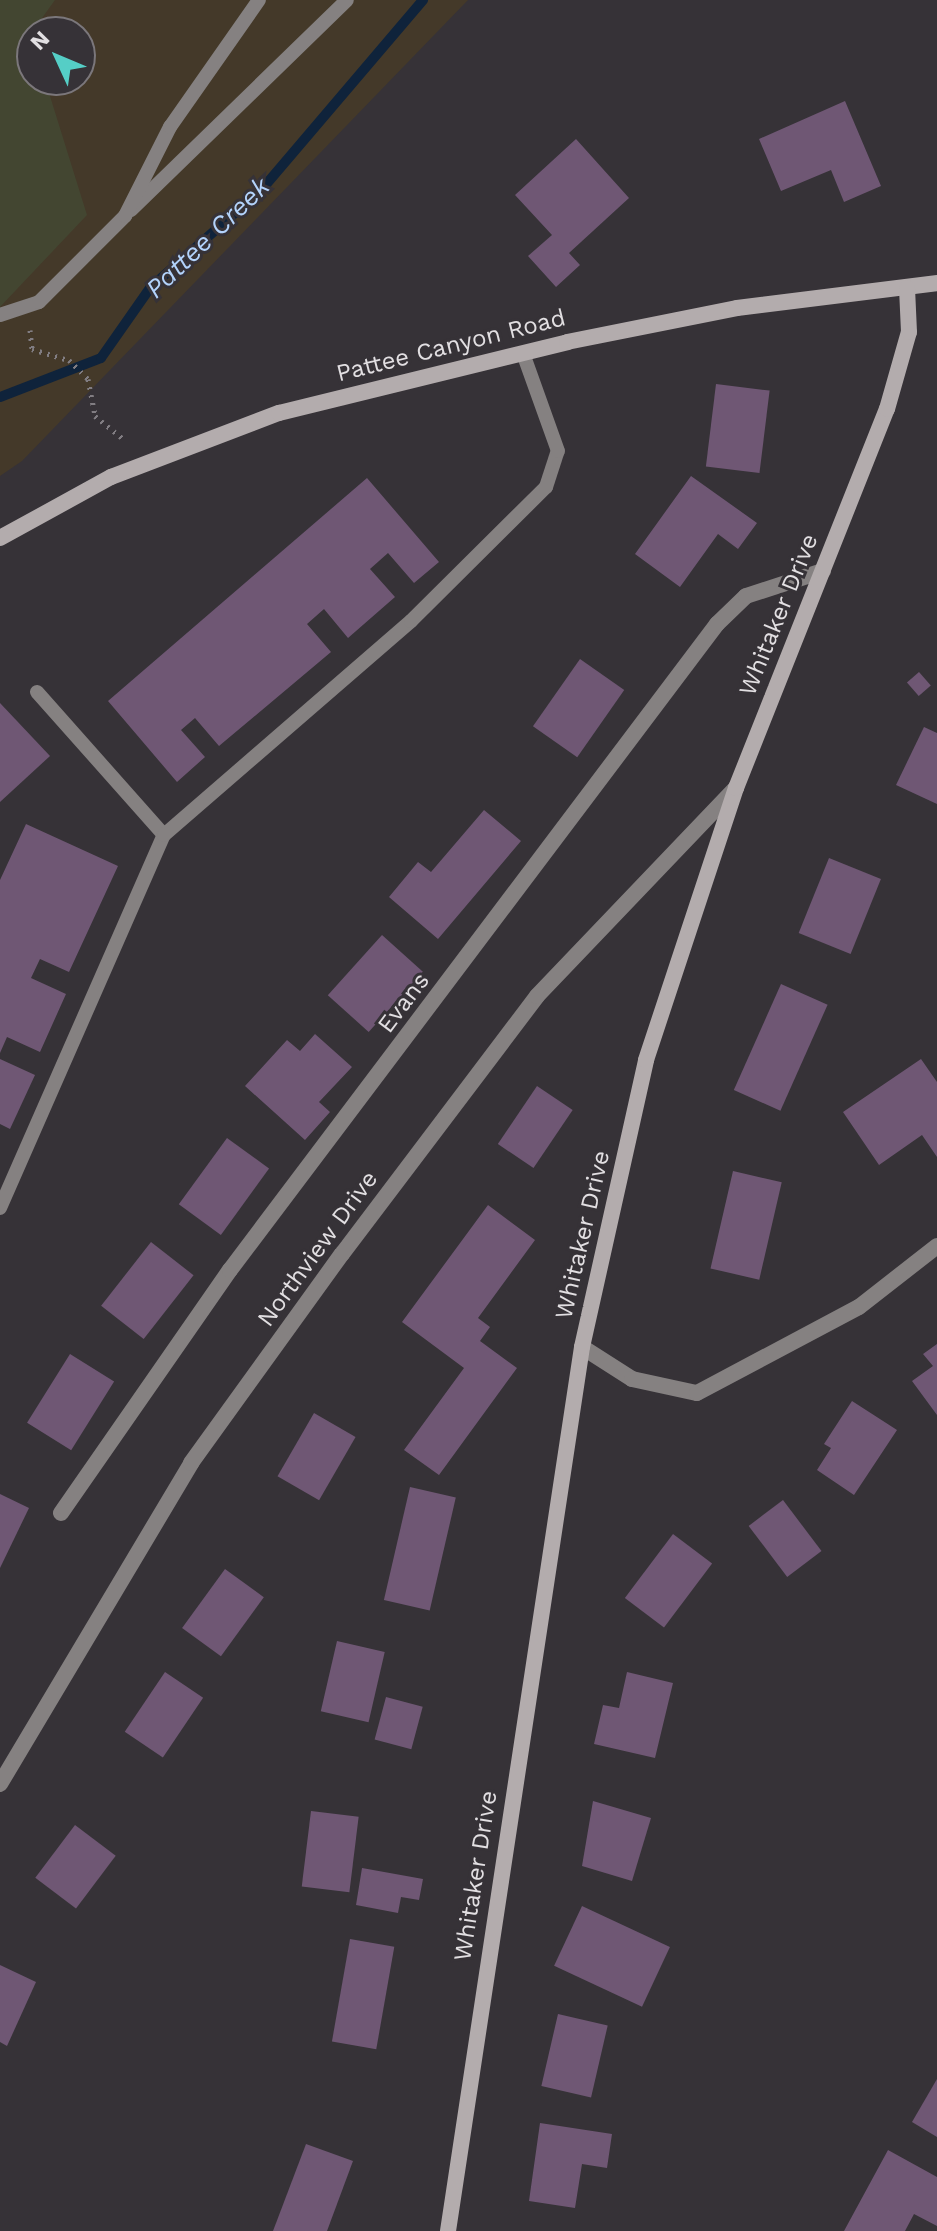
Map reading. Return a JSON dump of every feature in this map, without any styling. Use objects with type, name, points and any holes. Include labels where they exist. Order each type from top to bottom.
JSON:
[{"type":"street","name":"Pattee Canyon Road","points":[[0,538],[111,477],[279,413],[523,353],[737,308],[937,283]]},
{"type":"street","name":"Whitaker Drive","points":[[448,2231],[582,1347],[646,1060],[736,788],[903,360],[907,288]]},
{"type":"street","name":"Evans","points":[[61,1513],[230,1270],[717,624],[746,596],[823,571]]},
{"type":"street","name":"Northview Drive","points":[[0,1784],[191,1463],[342,1254],[537,996],[736,788]]},
{"type":"street","points":[[582,1347],[632,1379],[697,1393],[859,1307],[937,1246]]},
{"type":"lane","points":[[125,216],[170,127],[259,0]]},
{"type":"lane","points":[[0,315],[39,302],[347,0]]},
{"type":"lane","points":[[0,1208],[164,835],[411,621],[546,487],[558,451],[523,353]]},
{"type":"lane","points":[[37,692],[164,835]]},
{"type":"path","points":[[39,302],[32,349],[69,360],[88,379],[95,416],[123,439]]},
{"type":"shaded area","points":[[0,0],[468,0],[22,461],[0,476]]},
{"type":"green space","points":[[0,0],[55,0],[44,16],[16,16],[16,96],[50,96],[87,215],[0,307]]},
{"type":"building","points":[[845,101],[881,186],[844,202],[831,170],[781,191],[759,139]]},
{"type":"building","points":[[576,139],[629,198],[569,253],[580,265],[556,287],[528,256],[552,235],[515,195]]},
{"type":"building","points":[[716,384],[770,391],[759,473],[706,466]]},
{"type":"building","points":[[691,476],[757,523],[738,549],[718,534],[680,587],[635,554]]},
{"type":"building","points":[[367,478],[439,562],[414,583],[388,553],[370,569],[395,597],[348,638],[324,609],[307,624],[331,652],[219,746],[195,718],[181,730],[205,757],[177,782],[108,701]]},
{"type":"building","points":[[580,659],[624,690],[577,757],[533,726]]},
{"type":"building","points":[[919,672],[931,686],[919,696],[907,682]]},
{"type":"building","points":[[0,703],[50,756],[0,802]]},
{"type":"building","points":[[924,727],[937,733],[937,804],[896,785]]},
{"type":"building","points":[[484,810],[521,841],[438,939],[389,897],[418,862],[431,872]]},
{"type":"building","points":[[26,824],[118,866],[69,972],[40,959],[31,978],[66,994],[40,1052],[7,1037],[0,1053],[0,880]]},
{"type":"building","points":[[829,858],[881,879],[851,954],[799,933]]},
{"type":"building","points":[[382,935],[423,972],[369,1032],[328,995]]},
{"type":"building","points":[[781,984],[828,1005],[780,1111],[734,1090]]},
{"type":"building","points":[[315,1034],[352,1067],[319,1102],[330,1112],[305,1140],[245,1086],[287,1040],[300,1051]]},
{"type":"building","points":[[0,1059],[35,1075],[10,1129],[0,1124]]},
{"type":"building","points":[[921,1059],[937,1082],[937,1157],[922,1135],[879,1165],[843,1112]]},
{"type":"building","points":[[537,1086],[573,1110],[534,1168],[498,1144]]},
{"type":"building","points":[[227,1138],[269,1169],[221,1235],[179,1204]]},
{"type":"building","points":[[733,1171],[782,1182],[759,1280],[711,1268]]},
{"type":"building","points":[[488,1205],[535,1240],[478,1318],[490,1327],[480,1341],[517,1368],[439,1475],[404,1450],[464,1368],[402,1322]]},
{"type":"building","points":[[151,1242],[194,1275],[144,1339],[101,1306]]},
{"type":"building","points":[[937,1344],[937,1415],[912,1381],[933,1366],[923,1354]]},
{"type":"building","points":[[70,1354],[114,1382],[71,1450],[27,1423]]},
{"type":"building","points":[[852,1401],[897,1430],[854,1495],[817,1470],[831,1448],[824,1444]]},
{"type":"building","points":[[314,1413],[356,1437],[319,1500],[277,1476]]},
{"type":"building","points":[[410,1487],[456,1498],[430,1611],[384,1600]]},
{"type":"building","points":[[0,1494],[29,1508],[0,1568]]},
{"type":"building","points":[[783,1500],[822,1551],[787,1577],[749,1526]]},
{"type":"building","points":[[673,1534],[712,1563],[664,1627],[625,1598]]},
{"type":"building","points":[[225,1569],[264,1597],[221,1656],[182,1628]]},
{"type":"building","points":[[337,1641],[385,1652],[369,1722],[321,1711]]},
{"type":"building","points":[[165,1672],[203,1698],[163,1757],[125,1732]]},
{"type":"building","points":[[627,1672],[673,1683],[655,1758],[594,1744],[603,1705],[619,1708]]},
{"type":"building","points":[[386,1697],[423,1707],[411,1749],[375,1740]]},
{"type":"building","points":[[593,1801],[651,1818],[632,1881],[582,1866]]},
{"type":"building","points":[[311,1811],[359,1817],[349,1892],[302,1886]]},
{"type":"building","points":[[75,1825],[116,1856],[76,1908],[35,1878]]},
{"type":"building","points":[[362,1868],[423,1879],[419,1900],[401,1897],[398,1913],[356,1905]]},
{"type":"building","points":[[582,1906],[670,1947],[642,2007],[554,1966]]},
{"type":"building","points":[[350,1939],[394,1947],[376,2049],[332,2041]]},
{"type":"building","points":[[0,1965],[36,1982],[7,2046],[0,2042]]},
{"type":"building","points":[[558,2014],[608,2025],[591,2098],[541,2086]]},
{"type":"building","points":[[937,2079],[937,2137],[912,2122]]},
{"type":"building","points":[[540,2123],[612,2134],[607,2168],[582,2164],[575,2208],[529,2201]]},
{"type":"building","points":[[306,2144],[353,2161],[327,2231],[273,2231]]},
{"type":"building","points":[[888,2150],[937,2177],[937,2226],[914,2214],[905,2231],[844,2231]]},
{"type":"waterway","name":"Pattee Creek","points":[[0,397],[101,358],[150,288],[263,188],[423,0]]}]
